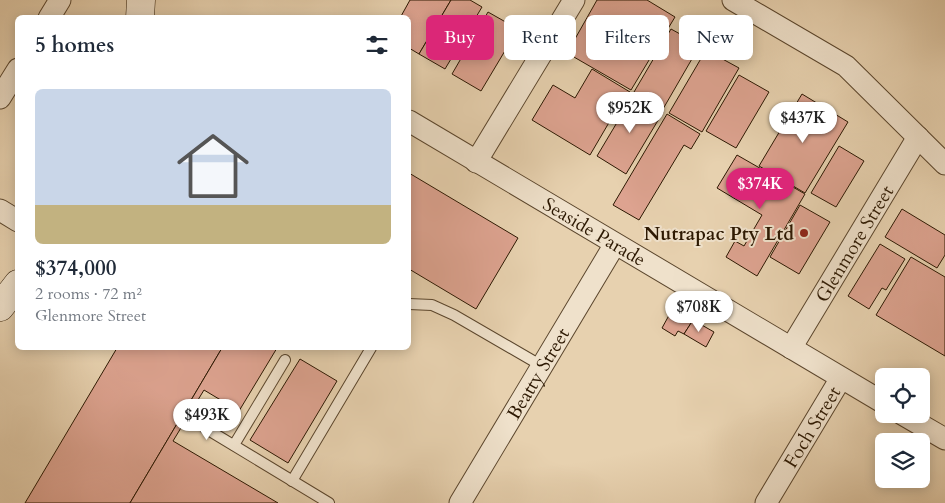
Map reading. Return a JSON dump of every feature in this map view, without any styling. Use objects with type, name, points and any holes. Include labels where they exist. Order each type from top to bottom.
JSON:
[{"type":"main road","points":[[140,15],[141,0]]},
{"type":"main road","points":[[0,307],[15,288]]},
{"type":"street","points":[[51,15],[60,0]]},
{"type":"street","points":[[476,162],[574,0]]},
{"type":"street","points":[[733,0],[846,66],[945,164]]},
{"type":"street","points":[[0,98],[15,74]]},
{"type":"street","name":"Seaside Parade","points":[[411,122],[875,398]]},
{"type":"street","name":"Glenmore Street","points":[[791,348],[918,137]]},
{"type":"street","points":[[0,210],[15,219]]},
{"type":"street","name":"Beatty Street","points":[[460,503],[615,244]]},
{"type":"street","name":"Foch Street","points":[[766,503],[841,378]]},
{"type":"street","points":[[917,423],[945,439]]},
{"type":"lane","points":[[411,304],[432,305],[454,315],[542,366]]},
{"type":"lane","points":[[292,481],[370,350]]},
{"type":"lane","points":[[234,446],[285,360]]},
{"type":"lane","points":[[205,428],[329,503]]},
{"type":"building","points":[[410,0],[451,0],[442,15],[426,15],[426,42],[419,54],[411,49],[411,15],[402,15]]},
{"type":"building","points":[[451,0],[470,0],[482,7],[477,15],[442,15]]},
{"type":"building","points":[[597,0],[647,0],[675,17],[669,27],[669,15],[589,15]]},
{"type":"building","points":[[494,15],[504,21],[504,52],[481,91],[452,74],[460,60],[494,60]]},
{"type":"building","points":[[586,19],[586,60],[649,60],[631,90],[576,58],[576,37]]},
{"type":"building","points":[[671,29],[679,33],[679,60],[691,60],[663,109],[634,92],[653,60],[669,60],[669,32]]},
{"type":"building","points":[[426,42],[426,58],[419,54]]},
{"type":"building","points":[[429,60],[450,60],[445,69]]},
{"type":"building","points":[[700,60],[724,60],[739,68],[702,132],[669,113]]},
{"type":"building","points":[[592,69],[630,92],[614,114],[590,155],[532,120],[553,85],[575,98]]},
{"type":"building","points":[[739,75],[769,92],[736,148],[706,131]]},
{"type":"building","points":[[634,94],[663,112],[626,174],[597,156]]},
{"type":"building","points":[[802,94],[848,122],[805,193],[759,166]]},
{"type":"building","points":[[667,114],[700,134],[691,149],[684,145],[639,220],[613,205]]},
{"type":"building","points":[[839,146],[864,161],[836,207],[811,193]]},
{"type":"building","points":[[737,155],[805,194],[757,276],[726,257],[735,241],[744,246],[762,215],[717,188]]},
{"type":"building","points":[[411,174],[518,238],[476,309],[411,270]]},
{"type":"building","name":"Nutrapac Pty Ltd","points":[[800,205],[830,222],[799,274],[770,257]]},
{"type":"building","points":[[902,209],[945,235],[945,255],[937,268],[885,237]]},
{"type":"building","points":[[880,244],[905,259],[886,290],[882,288],[869,309],[848,296]]},
{"type":"building","points":[[911,257],[945,277],[945,356],[876,315]]},
{"type":"building","points":[[673,308],[693,320],[684,334],[678,331],[675,336],[662,328]]},
{"type":"building","points":[[693,320],[714,332],[706,347],[684,334]]},
{"type":"building","points":[[116,350],[221,350],[130,503],[25,503]]},
{"type":"building","points":[[221,350],[276,350],[239,411],[204,390],[173,441],[278,503],[130,503]]},
{"type":"building","points":[[300,359],[337,381],[288,463],[250,440]]},
{"type":"place","name":"Nutrapac Pty Ltd","points":[[804,233]]}]
